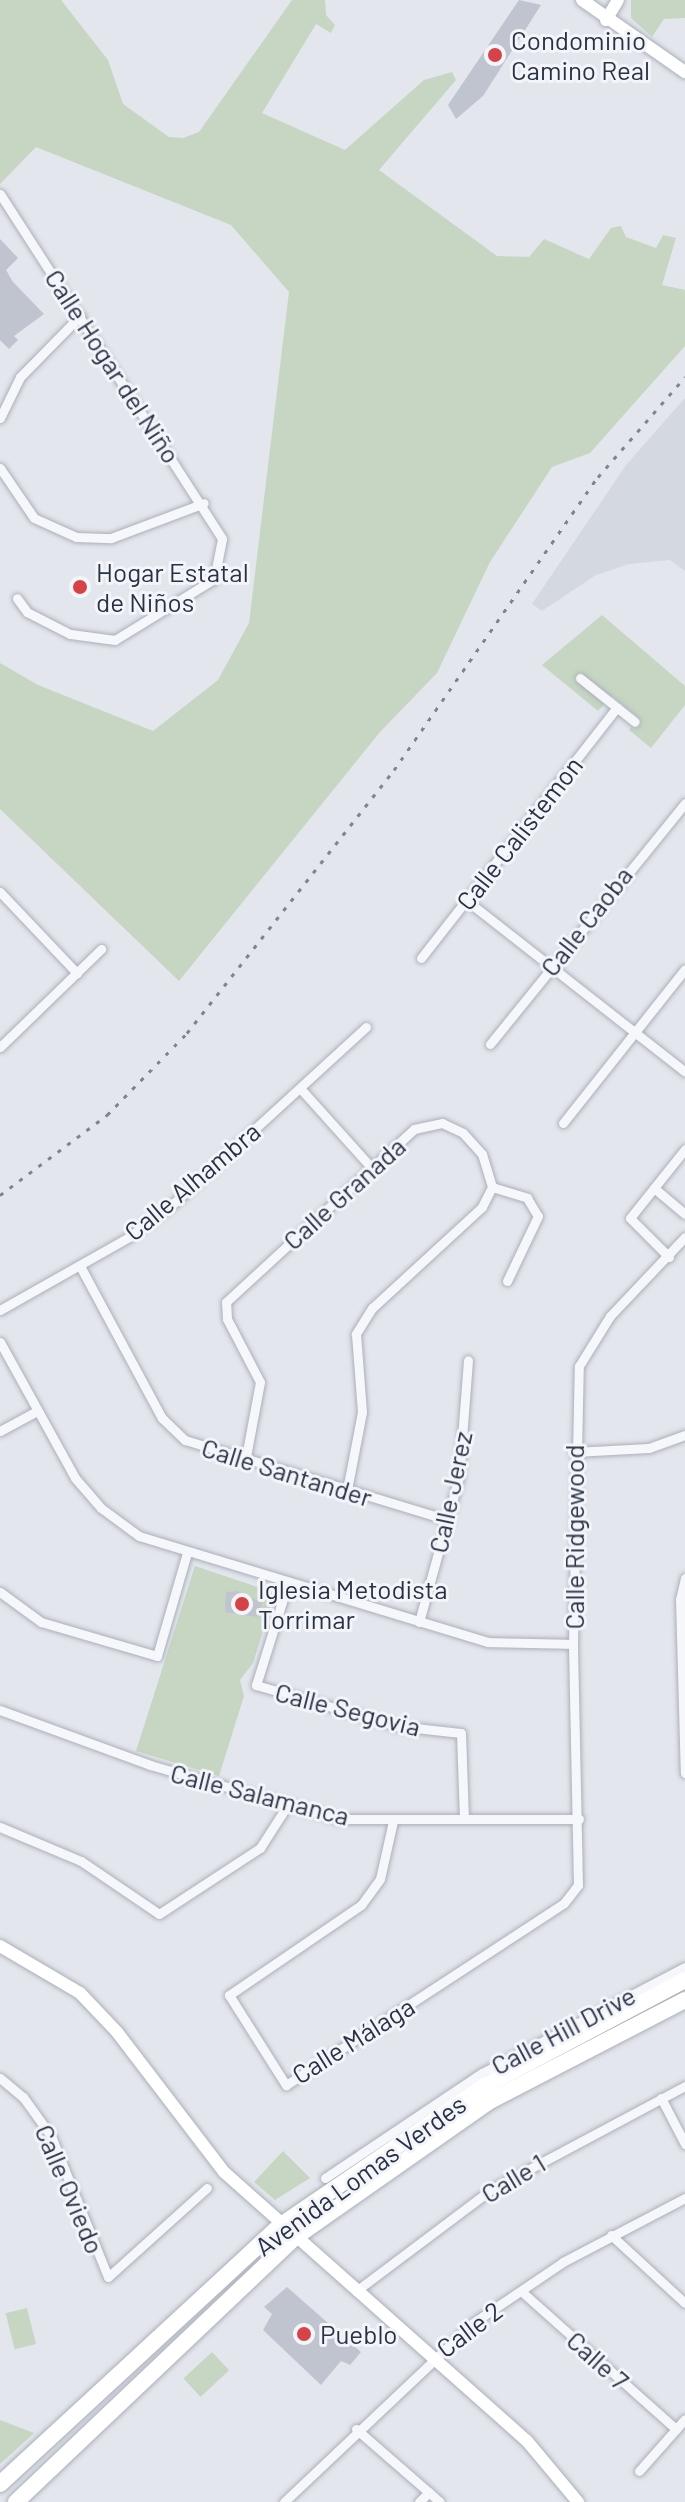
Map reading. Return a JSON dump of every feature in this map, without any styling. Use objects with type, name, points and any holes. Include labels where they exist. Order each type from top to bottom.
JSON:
[{"type":"highway","name":"Avenida Lomas Verdes","points":[[0,2484],[281,2225],[485,2086],[685,1980]]},
{"type":"highway","name":"Avenida Lomas Verdes","points":[[16,2502],[294,2238],[490,2101],[685,2000]]},
{"type":"street","points":[[582,0],[596,5],[606,20],[685,72]]},
{"type":"street","points":[[606,20],[618,0]]},
{"type":"street","name":"Calle Hogar del Niño","points":[[0,194],[204,503],[222,539],[214,579],[115,640],[70,634],[27,612],[17,598]]},
{"type":"street","points":[[0,418],[20,377],[80,316]]},
{"type":"street","points":[[0,468],[34,518],[76,537],[111,538],[204,503]]},
{"type":"street","points":[[580,678],[635,722]]},
{"type":"street","name":"Calle Calistemon","points":[[421,958],[617,707]]},
{"type":"street","name":"Calle Caoba","points":[[490,1044],[685,803]]},
{"type":"street","points":[[0,892],[77,973]]},
{"type":"street","points":[[466,900],[685,1072]]},
{"type":"street","points":[[0,1046],[101,949]]},
{"type":"street","points":[[563,1123],[685,969]]},
{"type":"street","name":"Calle Alhambra","points":[[0,1310],[80,1266],[175,1202],[366,1027]]},
{"type":"street","points":[[300,1088],[371,1167]]},
{"type":"street","name":"Calle Granada","points":[[245,1462],[260,1382],[227,1319],[226,1302],[414,1129],[442,1123],[463,1133],[482,1154],[492,1187]]},
{"type":"street","points":[[669,1257],[630,1218],[685,1149]]},
{"type":"street","points":[[347,1490],[362,1412],[356,1334],[372,1308],[482,1207],[492,1187],[527,1198],[538,1216],[507,1281]]},
{"type":"street","points":[[654,1188],[685,1214]]},
{"type":"street","name":"Calle Ridgewood","points":[[579,1819],[573,1644],[574,1452],[579,1366],[591,1338],[685,1237]]},
{"type":"street","name":"Calle Santander","points":[[80,1266],[162,1418],[195,1445],[448,1520]]},
{"type":"street","points":[[0,1342],[37,1411],[101,1508],[139,1536],[187,1553],[499,1644],[573,1644]]},
{"type":"street","name":"Calle Jerez","points":[[419,1622],[448,1520],[465,1434],[468,1360]]},
{"type":"street","points":[[0,1431],[37,1411]]},
{"type":"street","points":[[574,1452],[649,1448],[685,1435]]},
{"type":"street","points":[[0,1592],[41,1622],[157,1656],[187,1553]]},
{"type":"street","points":[[685,1578],[685,1773]]},
{"type":"street","name":"Calle Segovia","points":[[288,1583],[256,1685],[397,1726],[461,1733],[464,1818]]},
{"type":"street","name":"Calle Salamanca","points":[[0,1710],[99,1748],[339,1819],[579,1819]]},
{"type":"street","points":[[0,1827],[81,1861],[159,1914],[260,1848],[287,1806]]},
{"type":"street","name":"Calle Málaga","points":[[393,1821],[380,1879],[361,1905],[229,1995],[286,2085],[564,1903],[578,1885],[579,1819]]},
{"type":"street","points":[[0,1946],[49,1971],[99,2012],[214,2160],[294,2238],[527,2441],[578,2502]]},
{"type":"street","name":"Calle Hill Drive","points":[[325,2178],[482,2073],[685,1967]]},
{"type":"street","name":"Calle Oviedo","points":[[0,2078],[23,2097],[51,2136],[108,2277],[207,2188]]},
{"type":"street","name":"Calle 1","points":[[356,2291],[492,2189],[685,2086]]},
{"type":"street","points":[[661,2098],[685,2144]]},
{"type":"street","name":"Calle 2","points":[[284,2502],[431,2357],[521,2291],[611,2235],[685,2198]]},
{"type":"street","points":[[611,2235],[685,2303]]},
{"type":"street","name":"Calle 7","points":[[521,2291],[676,2429]]},
{"type":"street","points":[[639,2471],[685,2419]]},
{"type":"street","points":[[356,2429],[440,2502]]},
{"type":"street","points":[[419,2502],[429,2492]]},
{"type":"shaded area","points":[[685,398],[685,571],[670,560],[629,564],[596,575],[542,611],[532,604],[626,465]]},
{"type":"green space","points":[[0,0],[61,0],[108,60],[123,104],[169,137],[183,138],[199,132],[292,0],[325,0],[326,15],[335,25],[331,33],[316,24],[262,113],[345,150],[424,80],[452,72],[456,80],[379,170],[497,256],[529,257],[544,239],[589,259],[611,228],[621,226],[626,237],[656,248],[663,235],[676,238],[662,285],[685,290],[685,346],[590,453],[552,467],[490,562],[437,673],[380,732],[179,981],[0,809],[0,663],[38,685],[153,731],[218,680],[249,623],[289,292],[231,225],[36,147],[0,184]]},
{"type":"green space","points":[[631,0],[685,0],[685,18],[664,19],[652,37],[631,18]]},
{"type":"green space","points":[[602,615],[685,686],[685,705],[651,748],[629,730],[639,718],[612,696],[598,711],[542,665]]},
{"type":"green space","points":[[195,1566],[275,1593],[253,1663],[240,1680],[244,1696],[219,1776],[136,1751]]},
{"type":"green space","points":[[283,2151],[310,2178],[275,2200],[254,2182]]},
{"type":"green space","points":[[27,2308],[36,2344],[15,2349],[6,2313]]},
{"type":"green space","points":[[212,2352],[229,2370],[201,2397],[183,2379]]},
{"type":"green space","points":[[0,2420],[34,2433],[0,2464]]},
{"type":"building","name":"Condominio Camino Real","points":[[519,0],[541,5],[483,96],[456,119],[448,105]]},
{"type":"building","points":[[0,239],[18,258],[6,270],[13,282],[44,314],[14,336],[18,340],[9,349],[0,340]]},
{"type":"building","name":"Iglesia Metodista Torrimar","points":[[237,1591],[262,1603],[258,1617],[225,1612],[226,1592]]},
{"type":"building","name":"Pueblo","points":[[287,2287],[361,2352],[350,2365],[341,2361],[321,2385],[263,2330],[272,2314],[264,2307]]},
{"type":"railway","points":[[0,1195],[107,1115],[187,1033],[394,770],[598,477],[685,377]]},
{"type":"place","name":"Condominio Camino Real","points":[[495,55]]},
{"type":"place","name":"Hogar Estatal de Niños","points":[[80,587]]},
{"type":"place","name":"Iglesia Metodista Torrimar","points":[[242,1604]]},
{"type":"place","name":"Pueblo","points":[[304,2334]]}]
